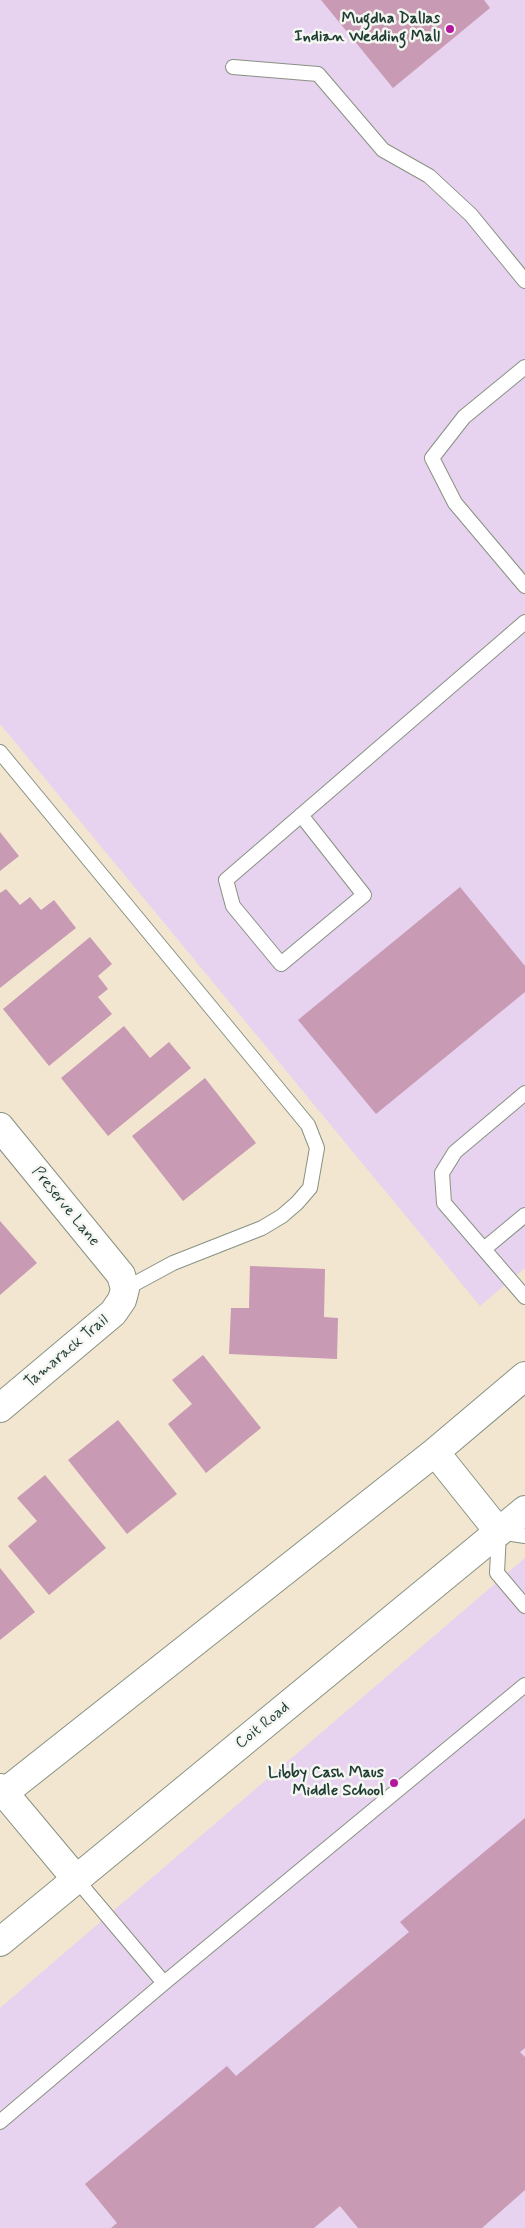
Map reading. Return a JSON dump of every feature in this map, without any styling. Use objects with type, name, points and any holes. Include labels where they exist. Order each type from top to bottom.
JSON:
[{"type":"main road","name":"Preserve Lane","points":[[0,1127],[121,1275],[125,1289]]},
{"type":"main road","name":"Tamarack Trail","points":[[0,1408],[113,1313],[122,1300],[125,1289]]},
{"type":"main road","points":[[77,1880],[1,1792],[435,1452],[525,1376]]},
{"type":"main road","points":[[435,1452],[512,1534]]},
{"type":"main road","name":"Coit Road","points":[[0,1942],[512,1534],[525,1510]]},
{"type":"lane","points":[[233,67],[318,74],[383,150],[429,176],[471,215],[525,281]]},
{"type":"lane","points":[[524,369],[464,417],[432,458],[455,503],[525,586]]},
{"type":"lane","points":[[302,815],[364,895],[281,964],[233,906],[226,880],[525,622]]},
{"type":"lane","points":[[0,752],[308,1125],[317,1148],[310,1188],[282,1216],[262,1228],[173,1263],[125,1289]]},
{"type":"lane","points":[[525,1093],[455,1152],[442,1173],[444,1203],[525,1297]]},
{"type":"lane","points":[[484,1249],[525,1215]]},
{"type":"lane","points":[[512,1534],[497,1573],[525,1606]]},
{"type":"lane","points":[[0,2122],[164,1983],[525,1685]]},
{"type":"lane","points":[[77,1880],[164,1983]]},
{"type":"shaded area","points":[[0,0],[525,0],[525,1268],[480,1306],[0,724]]},
{"type":"shaded area","name":"Libby Cash Maus Middle School","points":[[525,1558],[525,2228],[0,2228],[0,2008]]},
{"type":"building","points":[[321,0],[484,0],[490,8],[393,88]]},
{"type":"building","points":[[0,832],[19,856],[0,871]]},
{"type":"building","points":[[460,887],[525,966],[525,992],[376,1114],[298,1020]]},
{"type":"building","points":[[6,889],[20,905],[30,897],[41,910],[54,900],[76,928],[0,988],[0,893]]},
{"type":"building","points":[[90,937],[112,964],[98,976],[108,989],[98,997],[112,1014],[49,1066],[3,1009]]},
{"type":"building","points":[[124,1026],[150,1058],[169,1042],[191,1068],[108,1136],[61,1078]]},
{"type":"building","points":[[205,1078],[256,1143],[183,1201],[132,1136]]},
{"type":"building","points":[[0,1221],[37,1263],[0,1295]]},
{"type":"building","points":[[250,1266],[325,1269],[324,1317],[338,1318],[337,1359],[229,1354],[231,1308],[249,1308]]},
{"type":"building","points":[[203,1355],[261,1428],[206,1473],[168,1424],[192,1404],[172,1380]]},
{"type":"building","points":[[118,1420],[177,1494],[127,1534],[68,1460]]},
{"type":"building","points":[[45,1475],[106,1548],[49,1595],[8,1546],[37,1521],[17,1498]]},
{"type":"building","points":[[0,1568],[35,1612],[0,1640]]},
{"type":"building","points":[[525,1818],[525,2048],[520,2052],[525,2057],[525,2190],[482,2228],[358,2228],[340,2206],[314,2228],[111,2228],[117,2223],[85,2184],[227,2066],[236,2076],[409,1932],[400,1922]]},
{"type":"place","name":"Mugdha Dallas Indian Wedding Mall","points":[[450,29]]},
{"type":"place","name":"Libby Cash Maus Middle School","points":[[394,1783]]}]
